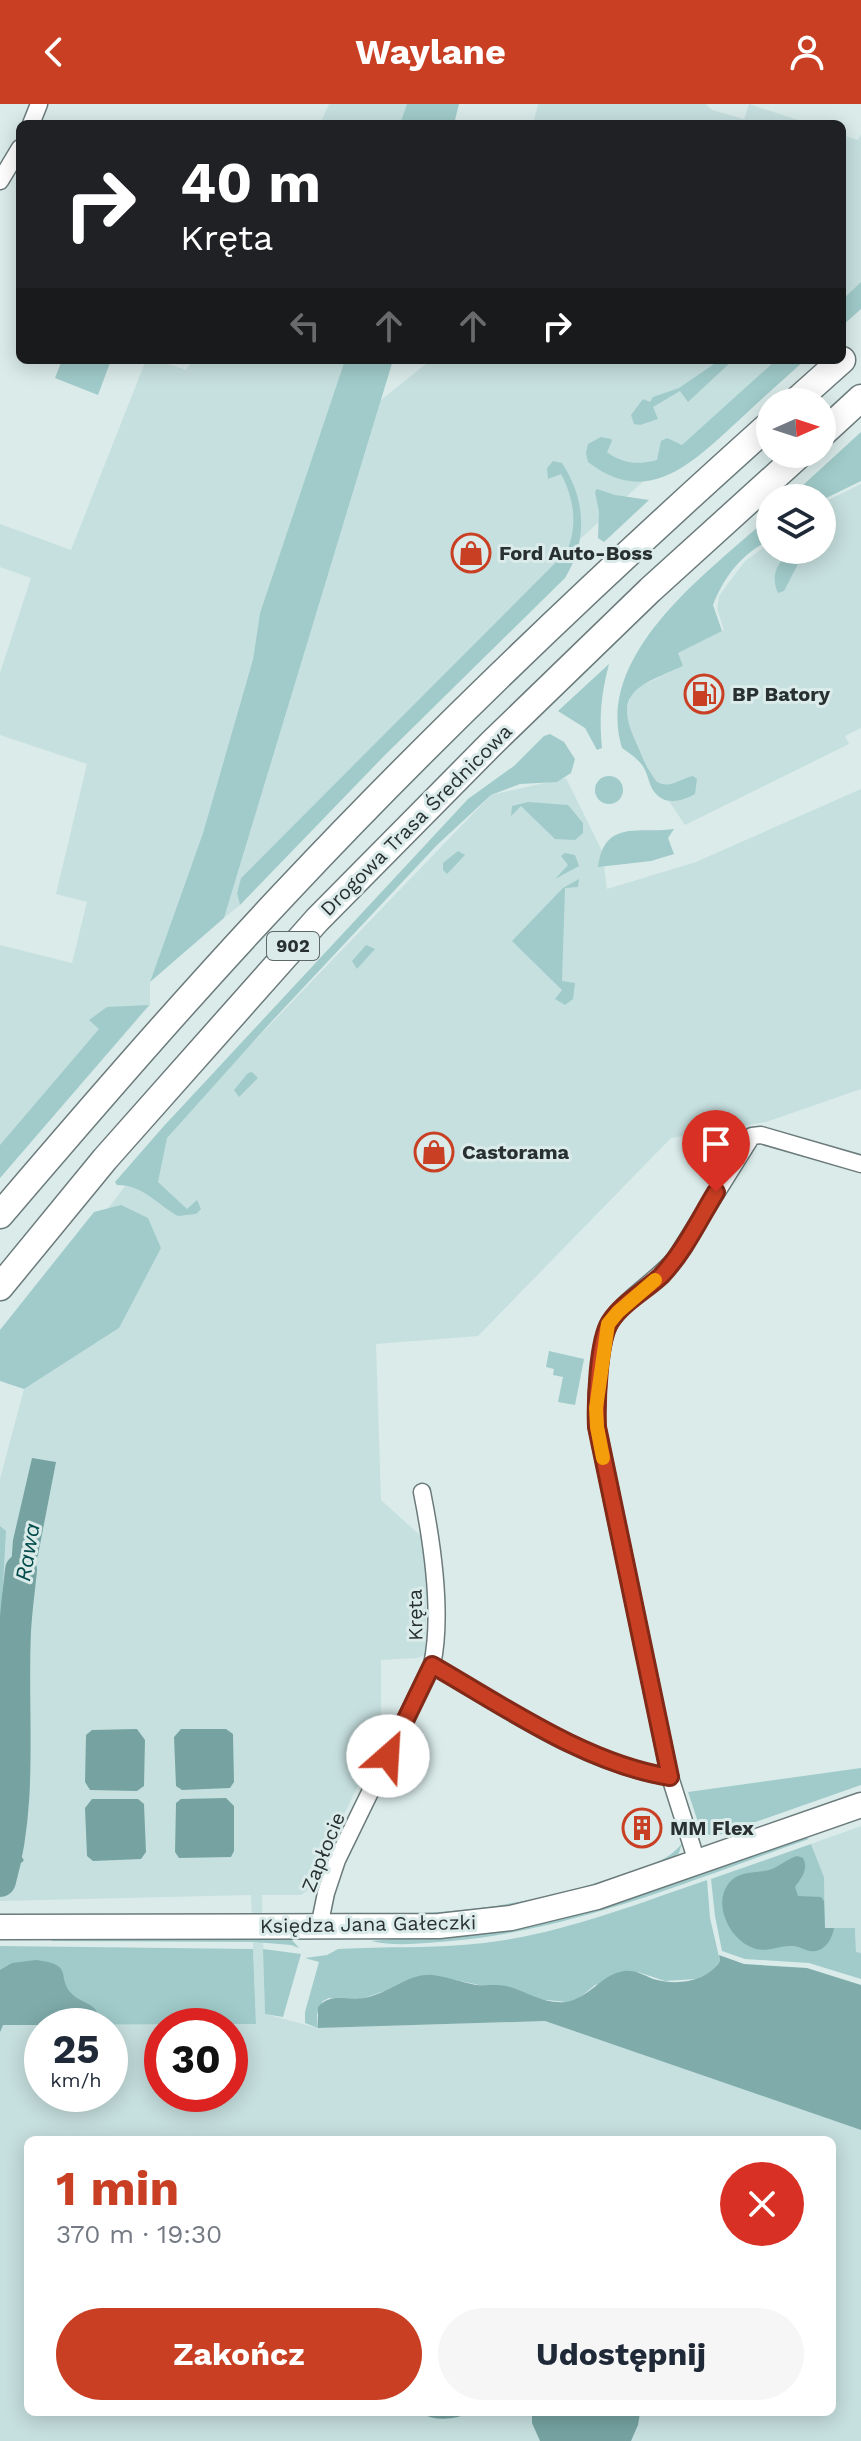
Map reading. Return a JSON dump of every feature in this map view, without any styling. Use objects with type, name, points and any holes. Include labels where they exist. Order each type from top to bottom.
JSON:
[{"type":"main road","points":[[846,356],[861,342]]},
{"type":"main road","points":[[811,388],[838,364]]},
{"type":"main road","points":[[836,421],[861,398]]},
{"type":"main road","name":"Drogowa Trasa Średnicowa","points":[[0,1215],[112,1083],[287,890],[378,796],[475,698],[756,437]]},
{"type":"main road","name":"Drogowa Trasa Średnicowa","points":[[0,1287],[115,1147],[317,920],[492,743],[785,468]]},
{"type":"main road","name":"Księdza Jana Gałeczki","points":[[6,1927],[439,1926],[511,1918],[597,1897],[861,1805]]},
{"type":"street","points":[[0,181],[16,155]]},
{"type":"street","points":[[697,1862],[670,1777],[597,1427],[600,1368],[608,1324],[675,1259],[752,1136],[761,1135],[861,1164]]},
{"type":"street","name":"Kręta","points":[[422,1492],[434,1575],[436,1646],[432,1665],[540,1728],[640,1772],[670,1777]]},
{"type":"street","name":"Zapłocie","points":[[319,1927],[322,1906],[337,1860],[432,1665]]},
{"type":"shaded area","points":[[329,104],[407,104],[401,120],[322,120]]},
{"type":"shaded area","points":[[407,104],[459,104],[455,120],[401,120]]},
{"type":"shaded area","points":[[538,104],[706,104],[712,110],[744,119],[749,104],[798,120],[534,120]]},
{"type":"shaded area","points":[[861,134],[861,282],[846,296],[846,136],[858,140]]},
{"type":"shaded area","points":[[861,282],[861,309],[846,322],[846,296]]},
{"type":"shaded area","points":[[60,364],[110,364],[98,395],[55,378]]},
{"type":"shaded area","points":[[144,364],[168,364],[186,370],[190,364],[344,364],[260,613],[253,658],[203,833],[150,982],[150,1005],[0,1178],[0,945],[72,963],[87,902],[56,894],[87,764],[0,735],[0,673],[31,578],[0,567],[0,524],[71,550]]},
{"type":"shaded area","points":[[344,364],[392,364],[224,918],[150,982],[203,833],[253,659],[260,613]]},
{"type":"shaded area","points":[[426,364],[772,364],[567,551],[241,878],[237,893],[240,905],[224,918],[381,400]]},
{"type":"shaded area","points":[[714,364],[729,364],[688,402],[680,391],[653,407],[658,419],[634,424],[631,415],[643,399],[650,402],[653,397],[679,388]]},
{"type":"shaded area","points":[[772,364],[801,364],[774,388],[756,388],[756,405],[704,452],[668,475],[650,481],[630,481],[610,475],[588,462],[588,444],[601,437],[612,441],[607,452],[619,459],[637,463],[657,460],[661,441],[667,438],[682,445]]},
{"type":"shaded area","points":[[861,432],[861,481],[836,493],[836,484],[804,484],[822,468],[836,468],[836,455]]},
{"type":"shaded area","points":[[553,461],[562,463],[580,506],[578,549],[565,578],[384,756],[240,905],[237,893],[241,878],[567,551],[573,531],[572,502],[561,474],[548,479],[547,468]]},
{"type":"shaded area","points":[[861,484],[861,728],[845,736],[849,744],[685,825],[652,776],[629,727],[626,713],[631,695],[641,686],[683,666],[677,653],[724,630],[717,609],[719,596],[745,561],[756,553],[756,564],[836,564],[836,496]]},
{"type":"shaded area","points":[[597,489],[649,500],[604,542],[598,538]]},
{"type":"shaded area","points":[[756,528],[756,548],[735,567],[713,605],[722,631],[678,653],[683,666],[644,685],[629,700],[629,725],[657,782],[671,784],[693,776],[697,779],[695,794],[684,799],[667,800],[657,795],[642,765],[622,748],[618,713],[624,679],[640,647],[663,617],[717,562]]},
{"type":"shaded area","points":[[780,564],[798,564],[784,591],[778,593],[775,580]]},
{"type":"shaded area","points":[[609,664],[601,706],[602,748],[597,750],[585,728],[558,711]]},
{"type":"shaded area","points":[[550,734],[564,742],[575,759],[571,773],[557,782],[520,784],[491,795],[437,845],[167,1138],[158,1182],[187,1209],[197,1200],[201,1209],[196,1214],[178,1216],[135,1188],[117,1185],[115,1182],[163,1127],[468,799],[514,766],[544,736]]},
{"type":"shaded area","points":[[609,776],[619,780],[623,790],[619,800],[609,804],[599,800],[595,790],[599,780]]},
{"type":"shaded area","points":[[566,778],[602,851],[607,889],[696,862],[861,789],[861,1089],[766,1122],[671,1138],[478,1336],[376,1344],[381,1500],[423,1538],[427,1580],[425,1655],[381,1660],[381,1738],[307,1891],[301,1895],[262,1895],[265,2014],[318,2028],[545,2021],[861,2130],[861,2441],[0,2441],[2,2025],[24,2025],[24,2112],[128,2112],[128,2025],[144,2024],[144,2112],[248,2112],[248,2024],[256,2024],[251,1895],[0,1901],[0,1479],[24,1389],[119,1328],[103,1215],[163,1136],[491,795]]},
{"type":"shaded area","points":[[528,802],[568,805],[583,823],[583,833],[575,840],[555,839],[521,806],[511,816],[512,806]]},
{"type":"shaded area","points":[[674,829],[668,838],[674,854],[651,861],[598,867],[608,841],[616,835],[637,830]]},
{"type":"shaded area","points":[[458,851],[465,855],[447,874],[443,863]]},
{"type":"shaded area","points":[[565,853],[575,855],[579,866],[555,879],[568,865],[561,856]]},
{"type":"shaded area","points":[[579,879],[578,887],[565,888],[562,981],[575,983],[573,999],[565,1005],[555,999],[562,990],[512,941],[563,888]]},
{"type":"shaded area","points":[[366,945],[375,949],[357,969],[352,961]]},
{"type":"shaded area","points":[[149,1005],[0,1178],[0,1145],[99,1029],[89,1020],[107,1007]]},
{"type":"shaded area","points":[[252,1072],[258,1078],[239,1097],[234,1090]]},
{"type":"shaded area","points":[[121,1205],[148,1218],[161,1248],[119,1328],[24,1389],[0,1381],[0,1330],[94,1212]]},
{"type":"shaded area","points":[[549,1351],[584,1359],[575,1405],[558,1402],[563,1377],[553,1375],[554,1369],[546,1367]]},
{"type":"shaded area","points":[[0,1526],[6,1531],[0,1638]]},
{"type":"shaded area","points":[[861,1768],[861,1785],[716,1836],[701,1831],[688,1792]]},
{"type":"shaded area","points":[[861,1826],[861,1953],[856,1953],[855,1928],[825,1928],[824,1877],[811,1844]]},
{"type":"shaded area","points":[[802,1836],[809,1839],[633,1901],[543,1926],[451,1941],[401,1944],[371,1941],[405,1938]]},
{"type":"shaded area","points":[[682,1843],[674,1859],[537,1902],[467,1914],[396,1913],[483,1908],[568,1891],[656,1863]]},
{"type":"shaded area","points":[[811,1844],[824,1877],[825,1928],[855,1928],[856,1952],[861,1953],[861,1979],[809,1963],[745,1959],[722,1951],[711,1879]]},
{"type":"shaded area","points":[[797,1856],[803,1858],[805,1866],[804,1874],[795,1887],[798,1896],[821,1897],[824,1901],[825,1928],[834,1928],[829,1941],[815,1951],[793,1946],[761,1950],[746,1945],[725,1919],[723,1897],[726,1887],[737,1876],[769,1870]]},
{"type":"shaded area","points":[[707,1880],[710,1918],[720,1961],[711,1973],[696,1979],[665,1981],[638,1972],[595,1985],[578,1999],[567,2002],[536,1999],[505,1986],[479,1985],[432,1975],[361,1999],[329,1998],[323,2001],[317,2014],[318,2028],[305,2023],[305,2012],[319,1962],[305,1958],[327,1955],[338,1949],[447,1946],[513,1939],[597,1918]]},
{"type":"shaded area","points":[[284,1937],[299,1948],[255,1942],[52,1941],[52,1938]]},
{"type":"shaded area","points":[[0,1946],[253,1949],[256,2024],[248,2024],[248,2008],[144,2008],[144,2024],[128,2025],[128,2008],[24,2008],[24,2025],[3,2025],[0,2032]]},
{"type":"shaded area","points":[[263,1949],[301,1954],[283,2017],[265,2014]]},
{"type":"shaded area","points":[[719,1955],[744,1964],[807,1968],[861,1985],[861,2130],[545,2021],[318,2028],[318,2007],[323,2002],[373,1996],[424,1975],[476,1985],[506,1986],[542,1999],[565,2002],[624,1971],[662,1981],[681,1982],[699,1978],[714,1968],[720,1961]]},
{"type":"shaded area","points":[[36,1960],[56,1965],[71,1993],[94,2008],[24,2008],[24,2025],[3,2025],[0,2032],[0,1970],[12,1963]]},
{"type":"water","points":[[32,1458],[56,1462],[38,1555],[22,1592],[19,1613],[14,1612],[13,1540]]},
{"type":"water","points":[[137,1729],[145,1740],[144,1786],[137,1791],[90,1790],[85,1782],[86,1735],[92,1730]]},
{"type":"water","points":[[181,1729],[226,1729],[233,1734],[234,1782],[230,1788],[182,1790],[176,1786],[174,1737]]},
{"type":"water","points":[[226,1798],[234,1806],[234,1851],[231,1857],[179,1858],[175,1852],[176,1803],[181,1799]]},
{"type":"water","points":[[92,1799],[138,1799],[144,1804],[146,1852],[141,1859],[93,1861],[87,1856],[85,1808]]},
{"type":"water","points":[[429,2416],[461,2416],[445,2419]]},
{"type":"water","points":[[532,2416],[640,2416],[631,2441],[540,2441]]},
{"type":"waterway","name":"Rawa","points":[[0,1881],[14,1788],[14,1662],[21,1570]]},
{"type":"waterway","points":[[2,1873],[21,1860]]},
{"type":"slow traffic","points":[[603,1458],[596,1408],[608,1324],[655,1280]]},
{"type":"place","name":"Ford Auto-Boss","points":[[471,553]]},
{"type":"place","name":"BP Batory","points":[[704,694]]},
{"type":"place","name":"Castorama","points":[[434,1152]]},
{"type":"place","name":"MM Flex","points":[[642,1828]]},
{"type":"route","points":[[388,1756],[432,1665],[540,1728],[640,1772],[670,1777],[597,1427],[598,1382],[608,1324],[675,1259],[716,1192]]}]
